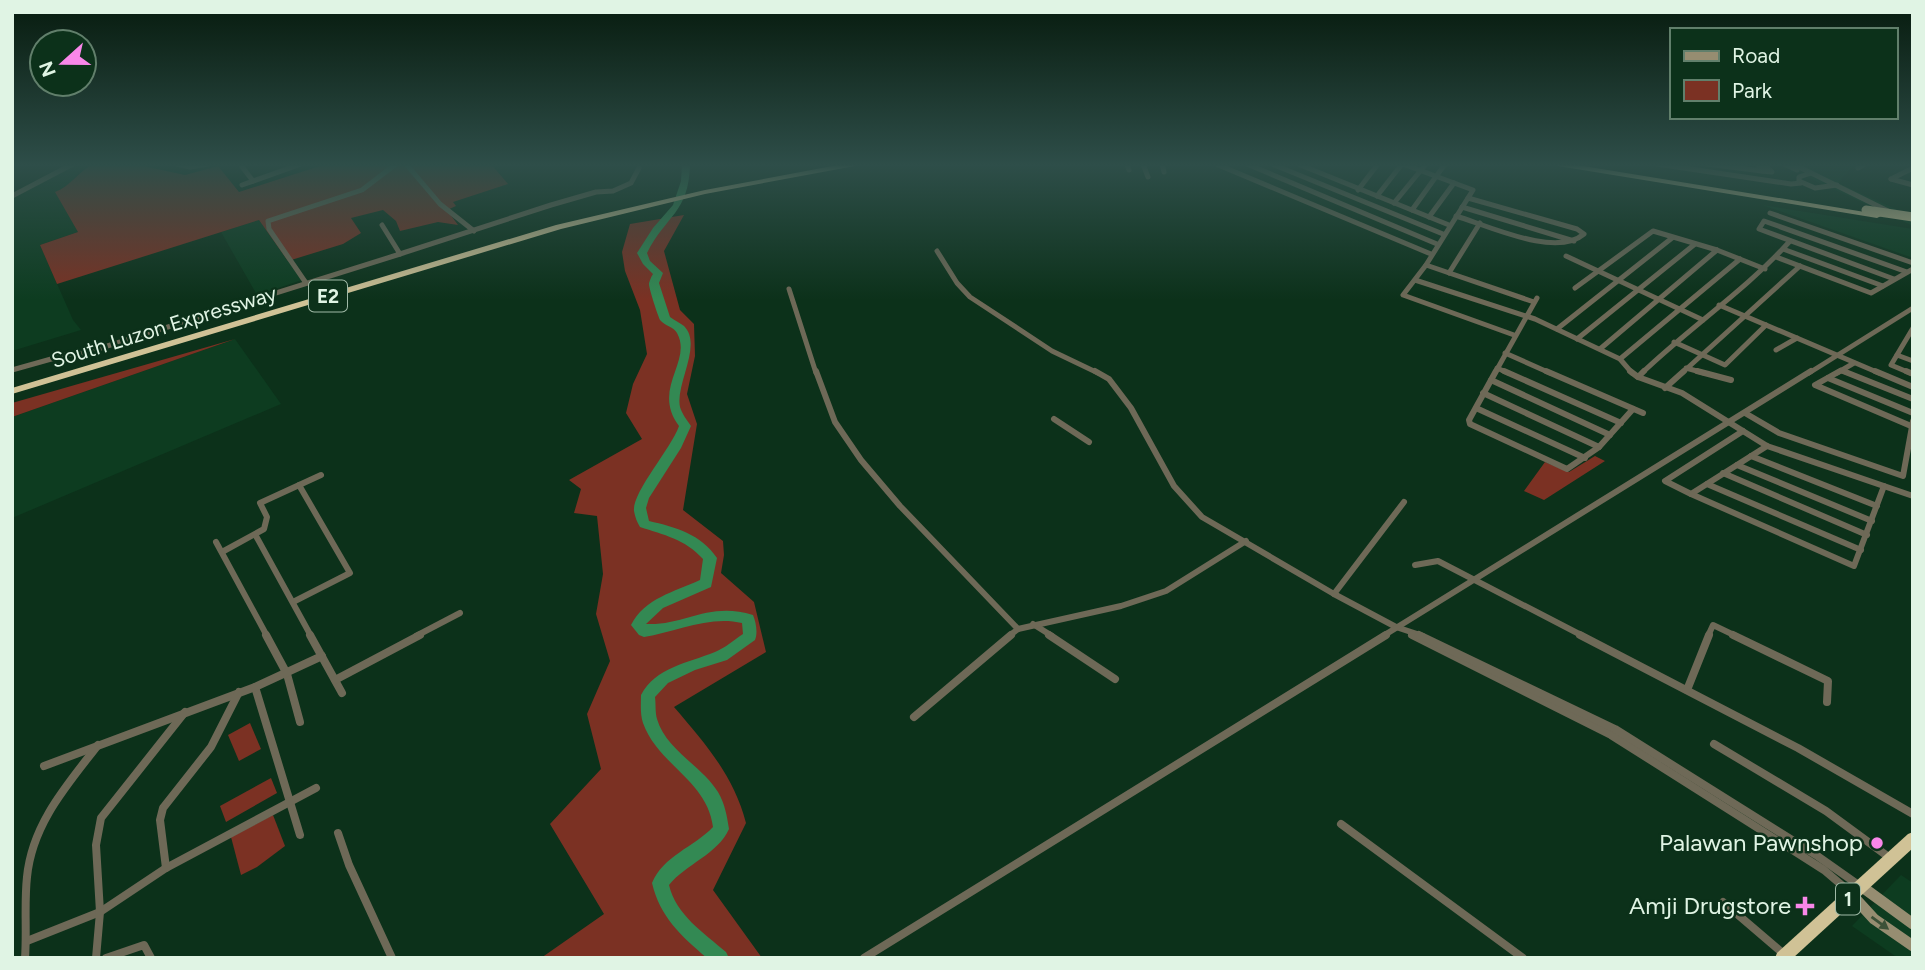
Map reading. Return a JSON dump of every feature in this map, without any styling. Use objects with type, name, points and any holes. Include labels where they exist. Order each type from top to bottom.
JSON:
[{"type":"highway","name":"South Luzon Expressway","points":[[12,388],[486,247],[622,209]]},
{"type":"highway","points":[[1838,209],[1913,220]]},
{"type":"highway","points":[[1861,209],[1913,220]]},
{"type":"highway","name":"1","points":[[1783,957],[1913,839]]},
{"type":"street","points":[[304,209],[268,221],[269,229],[306,284]]},
{"type":"street","points":[[447,209],[474,231]]},
{"type":"street","points":[[12,370],[69,354],[86,353],[539,209]]},
{"type":"street","points":[[1324,209],[1431,254]]},
{"type":"street","points":[[1338,215],[1343,209]]},
{"type":"street","points":[[1356,209],[1437,244]]},
{"type":"street","points":[[1382,209],[1443,234]]},
{"type":"street","points":[[1429,217],[1435,209]]},
{"type":"street","points":[[1460,209],[1426,265],[1403,295],[1514,335]]},
{"type":"street","points":[[1470,209],[1576,241]]},
{"type":"street","points":[[1456,216],[1550,245],[1576,241],[1584,234],[1577,229],[1508,209]]},
{"type":"street","points":[[1889,209],[1913,220]]},
{"type":"street","points":[[1412,210],[1449,225]]},
{"type":"street","points":[[1770,213],[1913,263]]},
{"type":"street","points":[[1894,279],[1759,229],[1764,220],[1910,271]]},
{"type":"street","points":[[1449,273],[1480,223]]},
{"type":"street","points":[[382,225],[400,254]]},
{"type":"street","points":[[1575,288],[1653,231],[1765,268]]},
{"type":"street","points":[[1557,329],[1672,237]]},
{"type":"street","points":[[1639,376],[1674,342],[1765,268],[1790,241]]},
{"type":"street","points":[[1577,339],[1695,244]]},
{"type":"street","points":[[1783,249],[1883,286]]},
{"type":"street","points":[[1600,349],[1717,250]]},
{"type":"street","points":[[937,251],[957,283],[970,297],[1052,351],[1109,379],[1131,408],[1161,465],[1187,502],[1202,517],[1417,639],[1622,742],[1913,923]]},
{"type":"street","points":[[1566,256],[1703,320]]},
{"type":"street","points":[[1776,257],[1871,293],[1910,271]]},
{"type":"street","points":[[1619,359],[1740,259]]},
{"type":"street","points":[[1426,265],[1535,300],[1469,421],[1474,428],[1567,469],[1599,447],[1633,410]]},
{"type":"street","points":[[1665,388],[1800,266]]},
{"type":"street","points":[[1415,279],[1526,316],[1600,349],[1619,359],[1627,369],[1639,376],[1682,393],[1767,446],[1913,496]]},
{"type":"street","points":[[789,289],[835,422],[861,460],[900,506],[1017,629]]},
{"type":"street","points":[[1719,305],[1913,387]]},
{"type":"street","points":[[864,958],[1913,308]]},
{"type":"street","points":[[1674,342],[1725,365],[1766,325]]},
{"type":"street","points":[[1913,328],[1910,338],[1891,365],[1913,374]]},
{"type":"street","points":[[1776,350],[1797,338]]},
{"type":"street","points":[[1903,346],[1913,349]]},
{"type":"street","points":[[1505,354],[1643,413]]},
{"type":"street","points":[[1897,355],[1913,361]]},
{"type":"street","points":[[1745,413],[1779,433],[1903,476],[1912,423],[1815,385],[1854,363]]},
{"type":"street","points":[[1497,368],[1621,423]]},
{"type":"street","points":[[1686,368],[1731,380]]},
{"type":"street","points":[[1841,370],[1913,399]]},
{"type":"street","points":[[1828,377],[1913,413]]},
{"type":"street","points":[[1491,380],[1610,435]]},
{"type":"street","points":[[1483,393],[1599,447]]},
{"type":"street","points":[[1476,408],[1585,458]]},
{"type":"street","points":[[1054,419],[1089,442]]},
{"type":"street","points":[[1743,431],[1665,481],[1854,566],[1884,486]]},
{"type":"street","points":[[1692,494],[1767,446]]},
{"type":"street","points":[[1752,456],[1877,506]]},
{"type":"street","points":[[1737,465],[1872,521]]},
{"type":"street","points":[[1723,473],[1867,535]]},
{"type":"street","points":[[222,552],[256,536],[264,529],[267,517],[260,503],[321,475]]},
{"type":"street","points":[[1707,484],[1861,550]]},
{"type":"street","points":[[293,602],[350,573],[299,485]]},
{"type":"street","points":[[1334,594],[1404,502]]},
{"type":"street","points":[[256,536],[342,693]]},
{"type":"street","points":[[914,717],[1017,629],[1121,606],[1166,591],[1246,541]]},
{"type":"street","points":[[216,542],[286,674],[300,722]]},
{"type":"street","points":[[1416,565],[1438,561],[1798,748],[1913,814]]},
{"type":"street","points":[[335,680],[460,613]]},
{"type":"street","points":[[1033,624],[1115,679]]},
{"type":"street","points":[[1687,690],[1713,625],[1824,679],[1829,691],[1827,702]]},
{"type":"street","points":[[44,766],[187,710],[255,687],[322,656]]},
{"type":"street","points":[[255,687],[300,835]]},
{"type":"street","points":[[166,868],[160,820],[163,808],[211,747],[239,692]]},
{"type":"street","points":[[96,958],[100,912],[96,845],[101,818],[187,710]]},
{"type":"street","points":[[25,958],[27,875],[33,841],[49,811],[100,744]]},
{"type":"street","points":[[1714,744],[1826,811],[1891,859]]},
{"type":"street","points":[[27,941],[100,912],[166,868],[316,788]]},
{"type":"street","points":[[1341,824],[1523,958]]},
{"type":"street","points":[[338,833],[349,865],[392,958]]},
{"type":"street","points":[[1856,890],[1874,919],[1913,946]]},
{"type":"street","points":[[1723,902],[1783,957]]},
{"type":"street","points":[[106,958],[144,945],[151,958]]},
{"type":"shaded area","points":[[12,209],[72,209],[78,232],[40,245],[73,320],[81,330],[12,351]]},
{"type":"shaded area","points":[[1774,209],[1913,229],[1913,258]]},
{"type":"shaded area","points":[[1877,209],[1896,209],[1913,217],[1913,226]]},
{"type":"shaded area","points":[[259,220],[302,280],[257,295],[221,232]]},
{"type":"shaded area","points":[[235,339],[281,404],[12,518],[12,417]]},
{"type":"shaded area","points":[[1901,875],[1913,883],[1913,958],[1898,958],[1852,926]]},
{"type":"green space","points":[[65,209],[449,209],[458,225],[438,222],[400,231],[396,221],[383,210],[351,218],[361,233],[343,244],[288,261],[259,220],[57,284],[40,245],[78,232]]},
{"type":"green space","points":[[684,215],[664,251],[680,310],[694,324],[695,356],[687,394],[697,424],[683,510],[723,541],[721,573],[754,602],[766,652],[674,707],[717,761],[741,806],[746,823],[713,890],[762,958],[541,958],[604,914],[550,824],[601,769],[587,714],[610,661],[596,614],[603,574],[597,516],[574,513],[581,489],[569,480],[642,439],[626,413],[633,384],[647,354],[640,310],[625,271],[622,252],[630,224]]},
{"type":"green space","points":[[235,339],[12,417],[12,403]]},
{"type":"green space","points":[[1595,456],[1605,461],[1544,500],[1524,491],[1545,462],[1569,472]]},
{"type":"green space","points":[[250,723],[261,749],[239,761],[228,735]]},
{"type":"green space","points":[[271,778],[277,793],[226,822],[220,806]]},
{"type":"green space","points":[[273,815],[285,846],[257,867],[241,875],[231,837]]},
{"type":"waterway","points":[[674,209],[656,230],[642,253],[646,262],[658,273],[654,283],[665,319],[681,329],[684,339],[684,356],[675,387],[674,406],[685,426],[675,448],[648,488],[640,508],[644,524],[688,538],[710,558],[706,583],[658,605],[650,610],[638,625],[644,631],[724,615],[748,619],[750,636],[722,656],[691,665],[663,679],[648,695],[650,720],[659,738],[713,798],[719,812],[721,829],[707,844],[669,872],[660,883],[663,895],[683,925],[720,958]]},
{"type":"place","name":"Palawan Pawnshop","points":[[1877,843]]},
{"type":"place","name":"Amji Drugstore","points":[[1805,906]]}]
